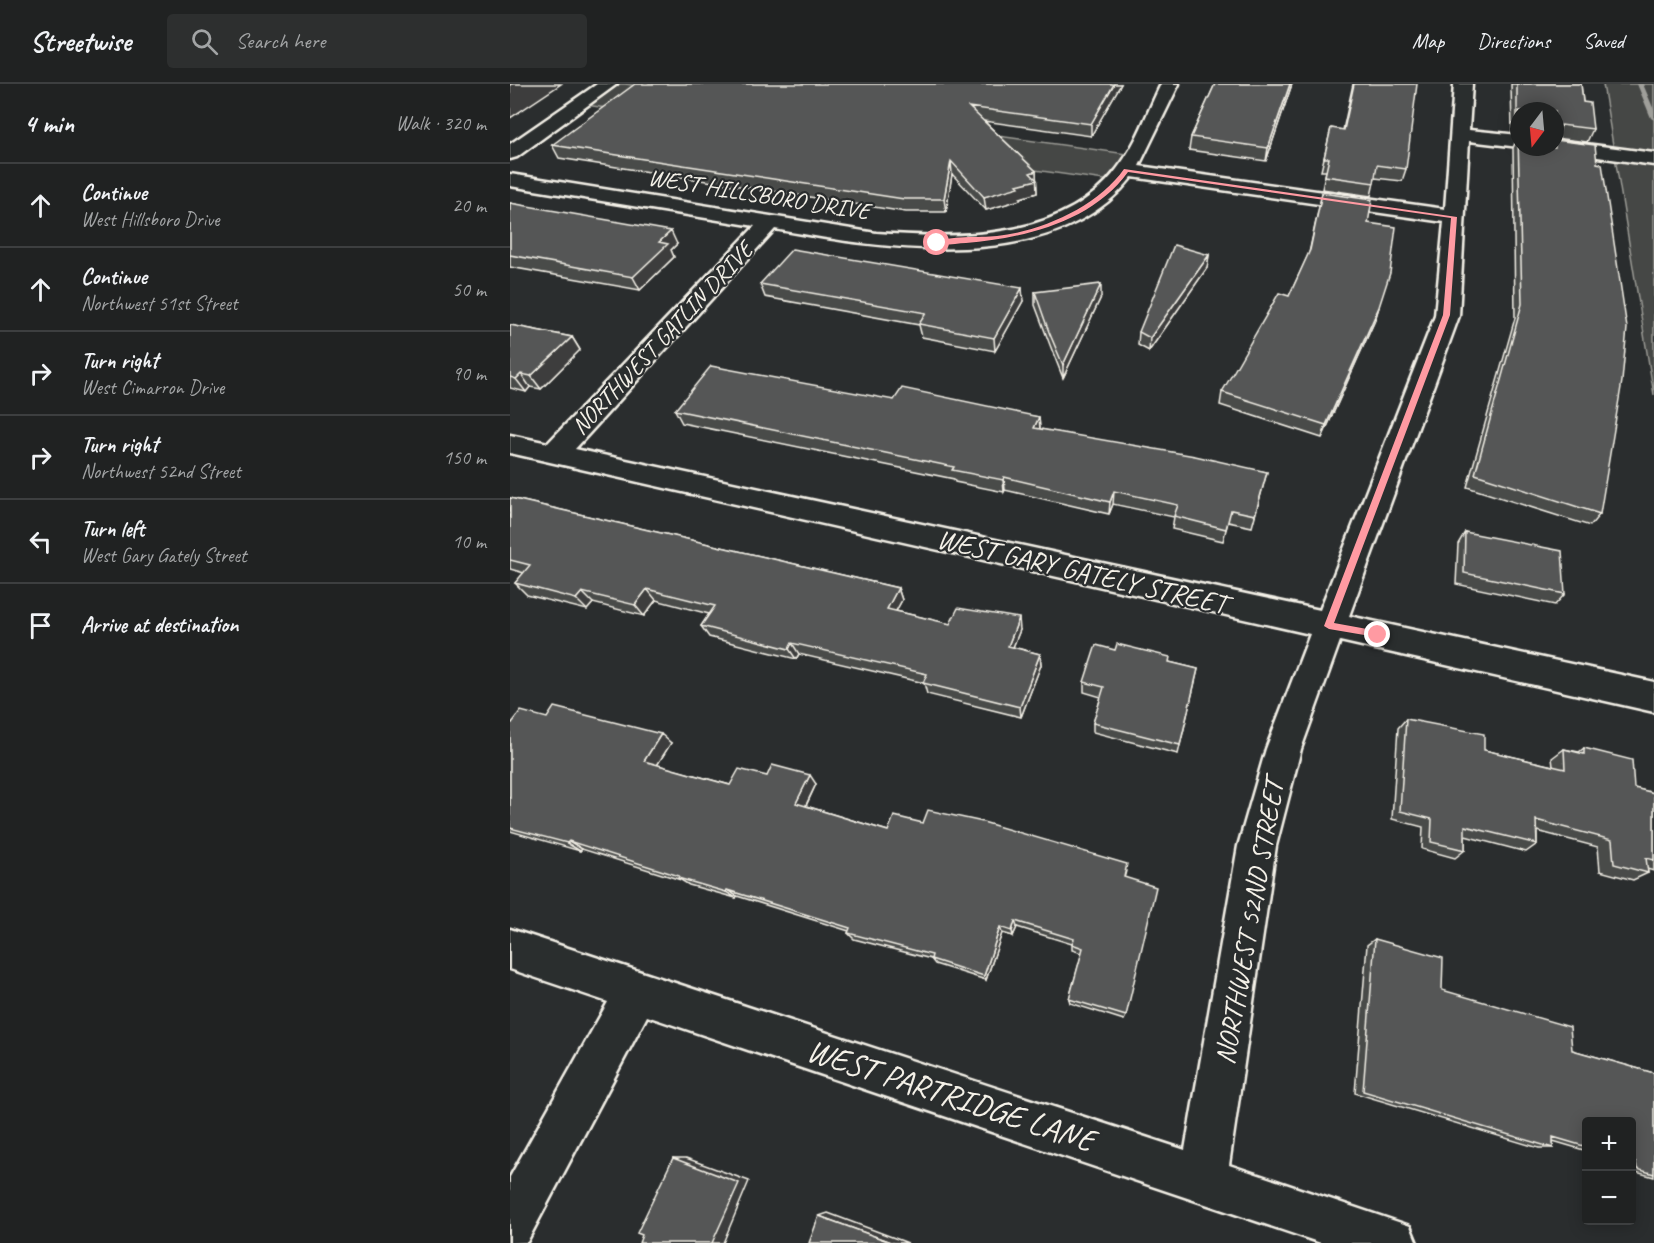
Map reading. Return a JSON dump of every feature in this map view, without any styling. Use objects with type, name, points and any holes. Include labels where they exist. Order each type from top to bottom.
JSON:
[{"type":"street","points":[[510,153],[608,84]]},
{"type":"street","name":"NORTHWEST 52ND STREET","points":[[1203,1179],[1257,846],[1268,797],[1281,752],[1447,315],[1463,84]]},
{"type":"street","points":[[1145,85],[1169,86]]},
{"type":"street","name":"WEST HILLSBORO DRIVE","points":[[510,180],[907,243],[947,243],[1001,238],[1041,227],[1078,212],[1106,192],[1126,170],[1169,86]]},
{"type":"street","points":[[1460,134],[1510,140]]},
{"type":"street","points":[[1564,147],[1654,159]]},
{"type":"street","points":[[1126,170],[1454,217]]},
{"type":"street","name":"NORTHWEST GATLIN DRIVE","points":[[554,454],[770,222]]},
{"type":"street","name":"WEST GARY GATELY STREET","points":[[510,444],[1654,697]]},
{"type":"street","name":"WEST PARTRIDGE LANE","points":[[510,949],[1393,1243]]},
{"type":"street","points":[[510,1225],[637,992]]},
{"type":"shaded area","points":[[608,84],[625,84],[1134,155],[1118,182],[579,104]]},
{"type":"shaded area","points":[[1603,84],[1654,84],[1654,395]]},
{"type":"building","points":[[635,84],[1114,84],[1091,124],[969,107],[1036,171],[1030,173],[1037,180],[984,197],[951,161],[944,199],[904,199],[552,145]]},
{"type":"building","points":[[1215,84],[1290,84],[1268,148],[1191,137]]},
{"type":"building","points":[[1354,84],[1417,84],[1406,169],[1377,165],[1374,183],[1325,176],[1329,158],[1324,158],[1331,128],[1344,130]]},
{"type":"building","points":[[1517,84],[1581,84],[1583,102],[1590,103],[1593,129],[1564,125],[1564,102],[1517,102]]},
{"type":"building","points":[[1564,141],[1595,145],[1597,163],[1602,164],[1627,328],[1622,381],[1600,514],[1475,474],[1522,304],[1518,156],[1564,156]]},
{"type":"building","points":[[1322,193],[1372,200],[1368,223],[1396,227],[1390,273],[1379,307],[1326,425],[1222,392],[1279,293],[1289,296],[1310,250]]},
{"type":"building","points":[[510,203],[671,231],[659,242],[668,244],[633,277],[510,255]]},
{"type":"building","points":[[1174,245],[1209,255],[1150,338],[1139,332]]},
{"type":"building","points":[[792,249],[1022,288],[994,338],[919,324],[926,313],[760,284]]},
{"type":"building","points":[[1101,284],[1063,365],[1035,292]]},
{"type":"building","points":[[510,325],[572,337],[531,376],[521,374],[516,379],[510,377]]},
{"type":"building","points":[[711,366],[894,400],[902,388],[1039,417],[1034,428],[1195,456],[1267,472],[1255,515],[1231,510],[1226,529],[1174,516],[1178,505],[1114,491],[1110,502],[1004,477],[1003,480],[952,470],[954,467],[675,410]]},
{"type":"building","points":[[510,498],[898,588],[887,609],[950,624],[958,608],[1019,618],[1008,646],[1040,654],[1020,707],[923,683],[927,674],[792,643],[789,649],[701,626],[715,606],[647,589],[635,605],[582,592],[576,599],[515,583],[530,565],[510,560]]},
{"type":"building","points":[[1465,532],[1562,551],[1565,594],[1464,573]]},
{"type":"building","points":[[1117,644],[1170,657],[1169,662],[1198,669],[1180,745],[1093,723],[1104,687],[1084,682],[1096,645],[1115,650]]},
{"type":"building","points":[[554,707],[661,734],[644,761],[730,785],[739,769],[767,776],[772,765],[810,775],[796,803],[888,831],[894,816],[923,823],[928,810],[983,822],[1127,864],[1124,877],[1156,887],[1126,1016],[1069,999],[1083,948],[1072,944],[1074,939],[1015,921],[1012,931],[1000,927],[984,976],[931,959],[932,955],[848,933],[850,928],[727,890],[726,892],[678,878],[679,876],[569,841],[567,843],[510,828],[510,722],[512,723],[521,711],[547,718]]},
{"type":"building","points":[[1406,719],[1484,734],[1484,750],[1565,769],[1564,749],[1584,754],[1584,748],[1632,760],[1634,788],[1654,793],[1654,860],[1646,858],[1648,873],[1614,864],[1612,840],[1536,820],[1537,844],[1465,826],[1465,850],[1431,842],[1432,819],[1400,811]]},
{"type":"building","points":[[1375,939],[1443,958],[1442,990],[1570,1027],[1572,1050],[1654,1073],[1654,1174],[1637,1169],[1636,1117],[1582,1117],[1582,1146],[1553,1137],[1553,1148],[1363,1091]]},
{"type":"building","points":[[673,1158],[739,1183],[712,1243],[639,1243],[642,1235],[637,1233]]},
{"type":"building","points":[[819,1216],[893,1243],[809,1243]]},
{"type":"waterway","points":[[1640,84],[1654,118]]},
{"type":"route","points":[[937,243],[1001,238],[1063,219],[1090,205],[1118,182],[1126,170],[1454,217],[1447,315],[1329,626],[1378,635]]}]
